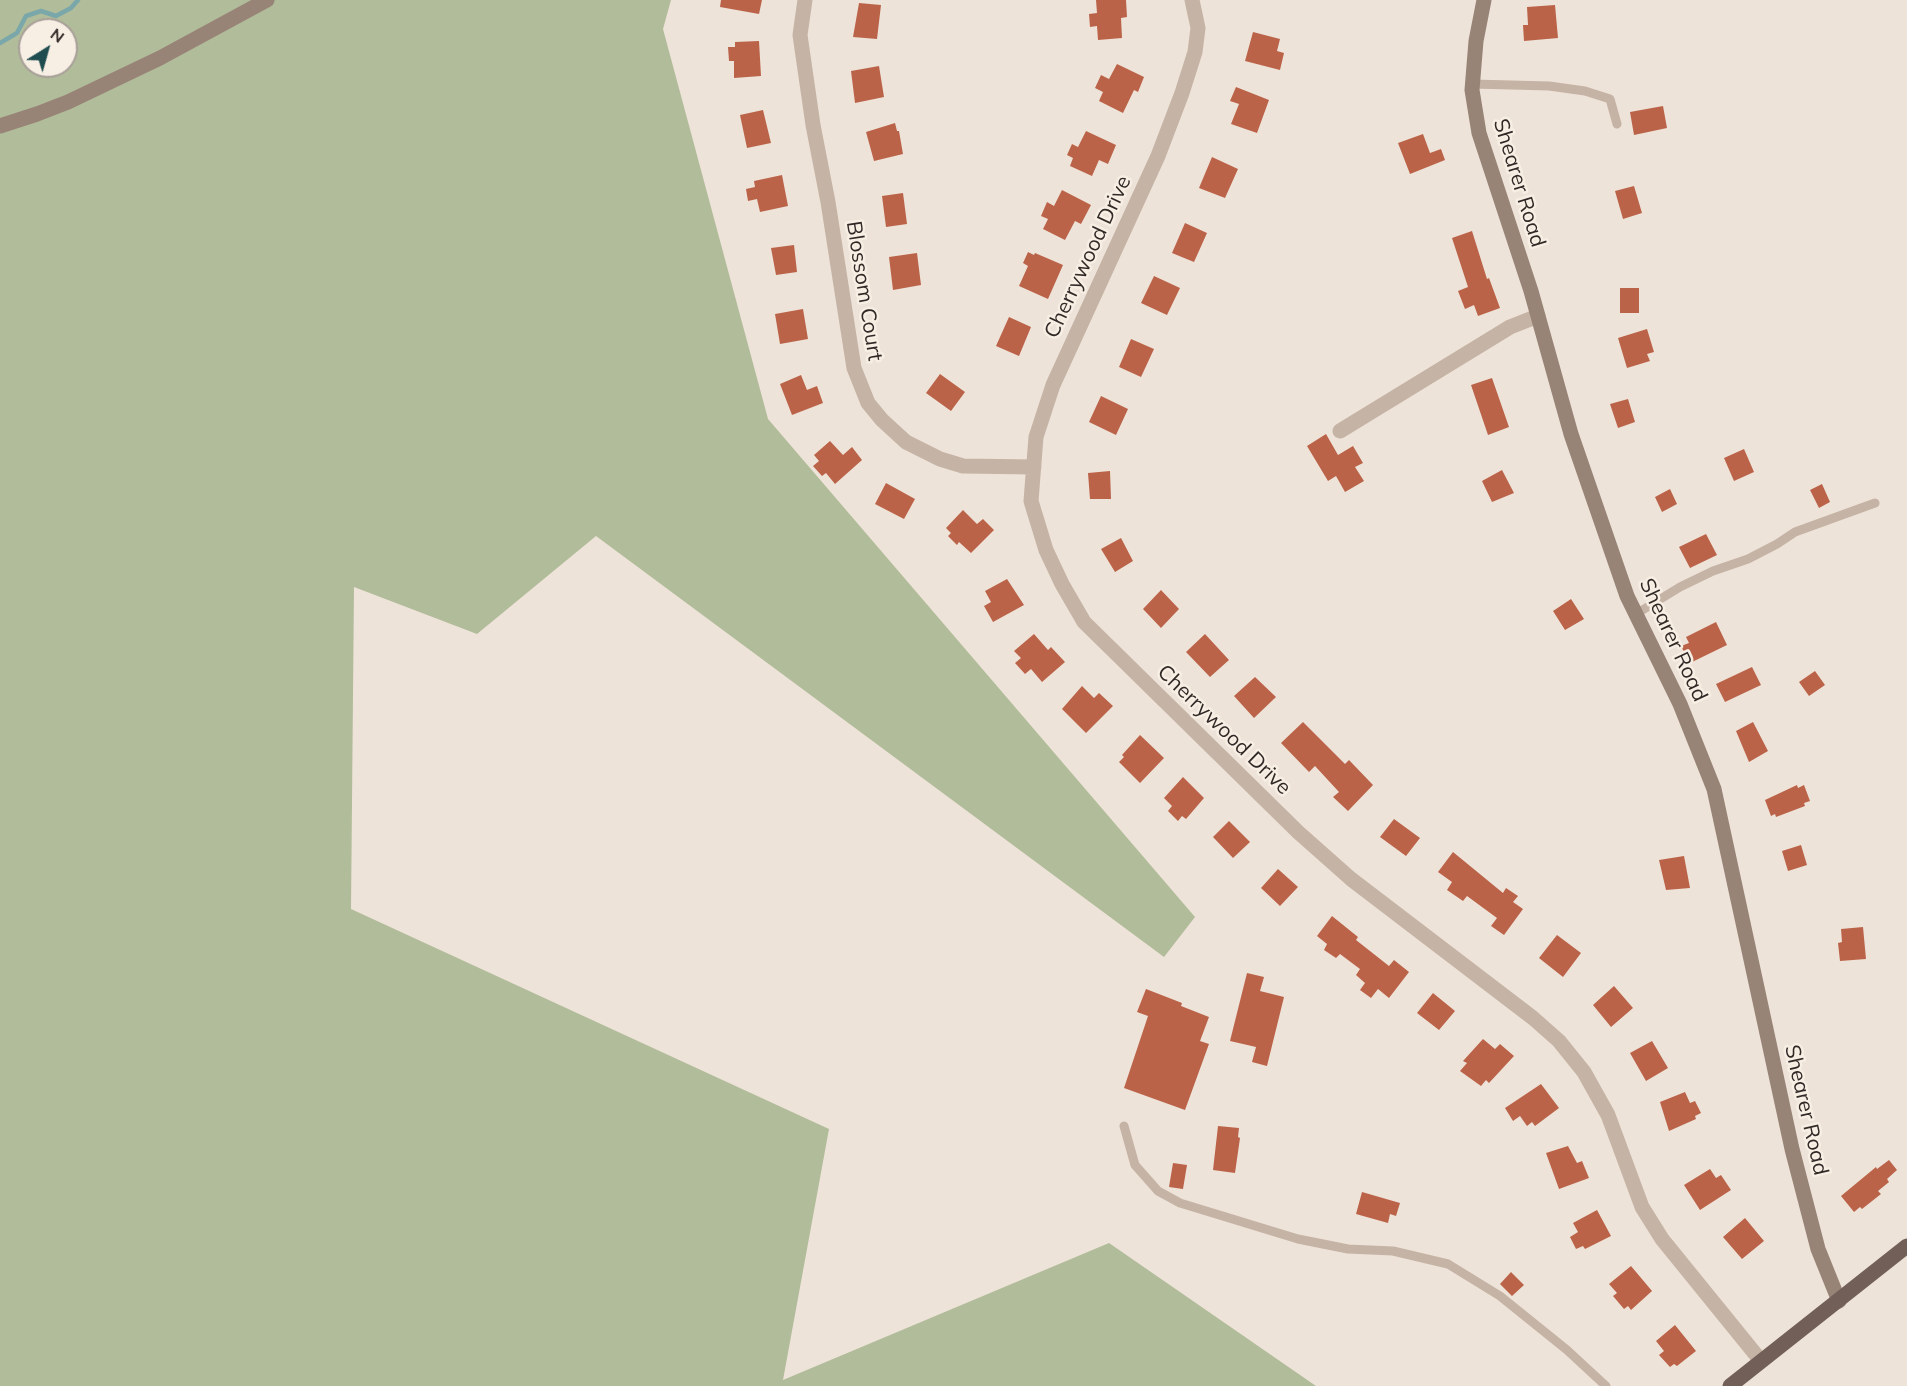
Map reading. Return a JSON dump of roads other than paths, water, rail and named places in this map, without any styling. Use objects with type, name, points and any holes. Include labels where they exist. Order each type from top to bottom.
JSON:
[{"type":"main road","points":[[1730,1386],[1907,1246]]},
{"type":"street","points":[[0,126],[68,102],[160,58],[267,0]]},
{"type":"street","name":"Blossom Court","points":[[805,0],[800,35],[813,125],[828,202],[854,368],[868,403],[882,420],[906,442],[940,459],[963,466],[1034,467]]},
{"type":"street","name":"Cherrywood Drive","points":[[1192,0],[1198,28],[1195,52],[1182,93],[1158,156],[1053,385],[1036,437],[1031,501],[1046,550],[1084,622],[1298,832],[1333,863],[1533,1018],[1559,1041],[1584,1071],[1608,1115],[1642,1207],[1662,1239],[1761,1361]]},
{"type":"street","name":"Shearer Road","points":[[1484,0],[1476,41],[1472,84],[1479,133],[1538,316],[1570,434],[1628,596],[1680,704],[1714,789],[1792,1149],[1818,1249],[1839,1301]]},
{"type":"street","points":[[1340,431],[1510,327],[1538,316]]},
{"type":"lane","points":[[1472,84],[1550,86],[1585,91],[1610,99],[1617,124]]},
{"type":"lane","points":[[1636,614],[1680,587],[1713,571],[1748,559],[1795,532],[1875,503]]},
{"type":"lane","points":[[1124,1126],[1135,1165],[1158,1191],[1180,1203],[1298,1239],[1348,1249],[1393,1251],[1448,1264],[1500,1296],[1567,1350],[1606,1386]]},
{"type":"waterway","points":[[0,43],[17,33],[26,16],[41,11],[56,16],[71,8],[78,0]]}]
